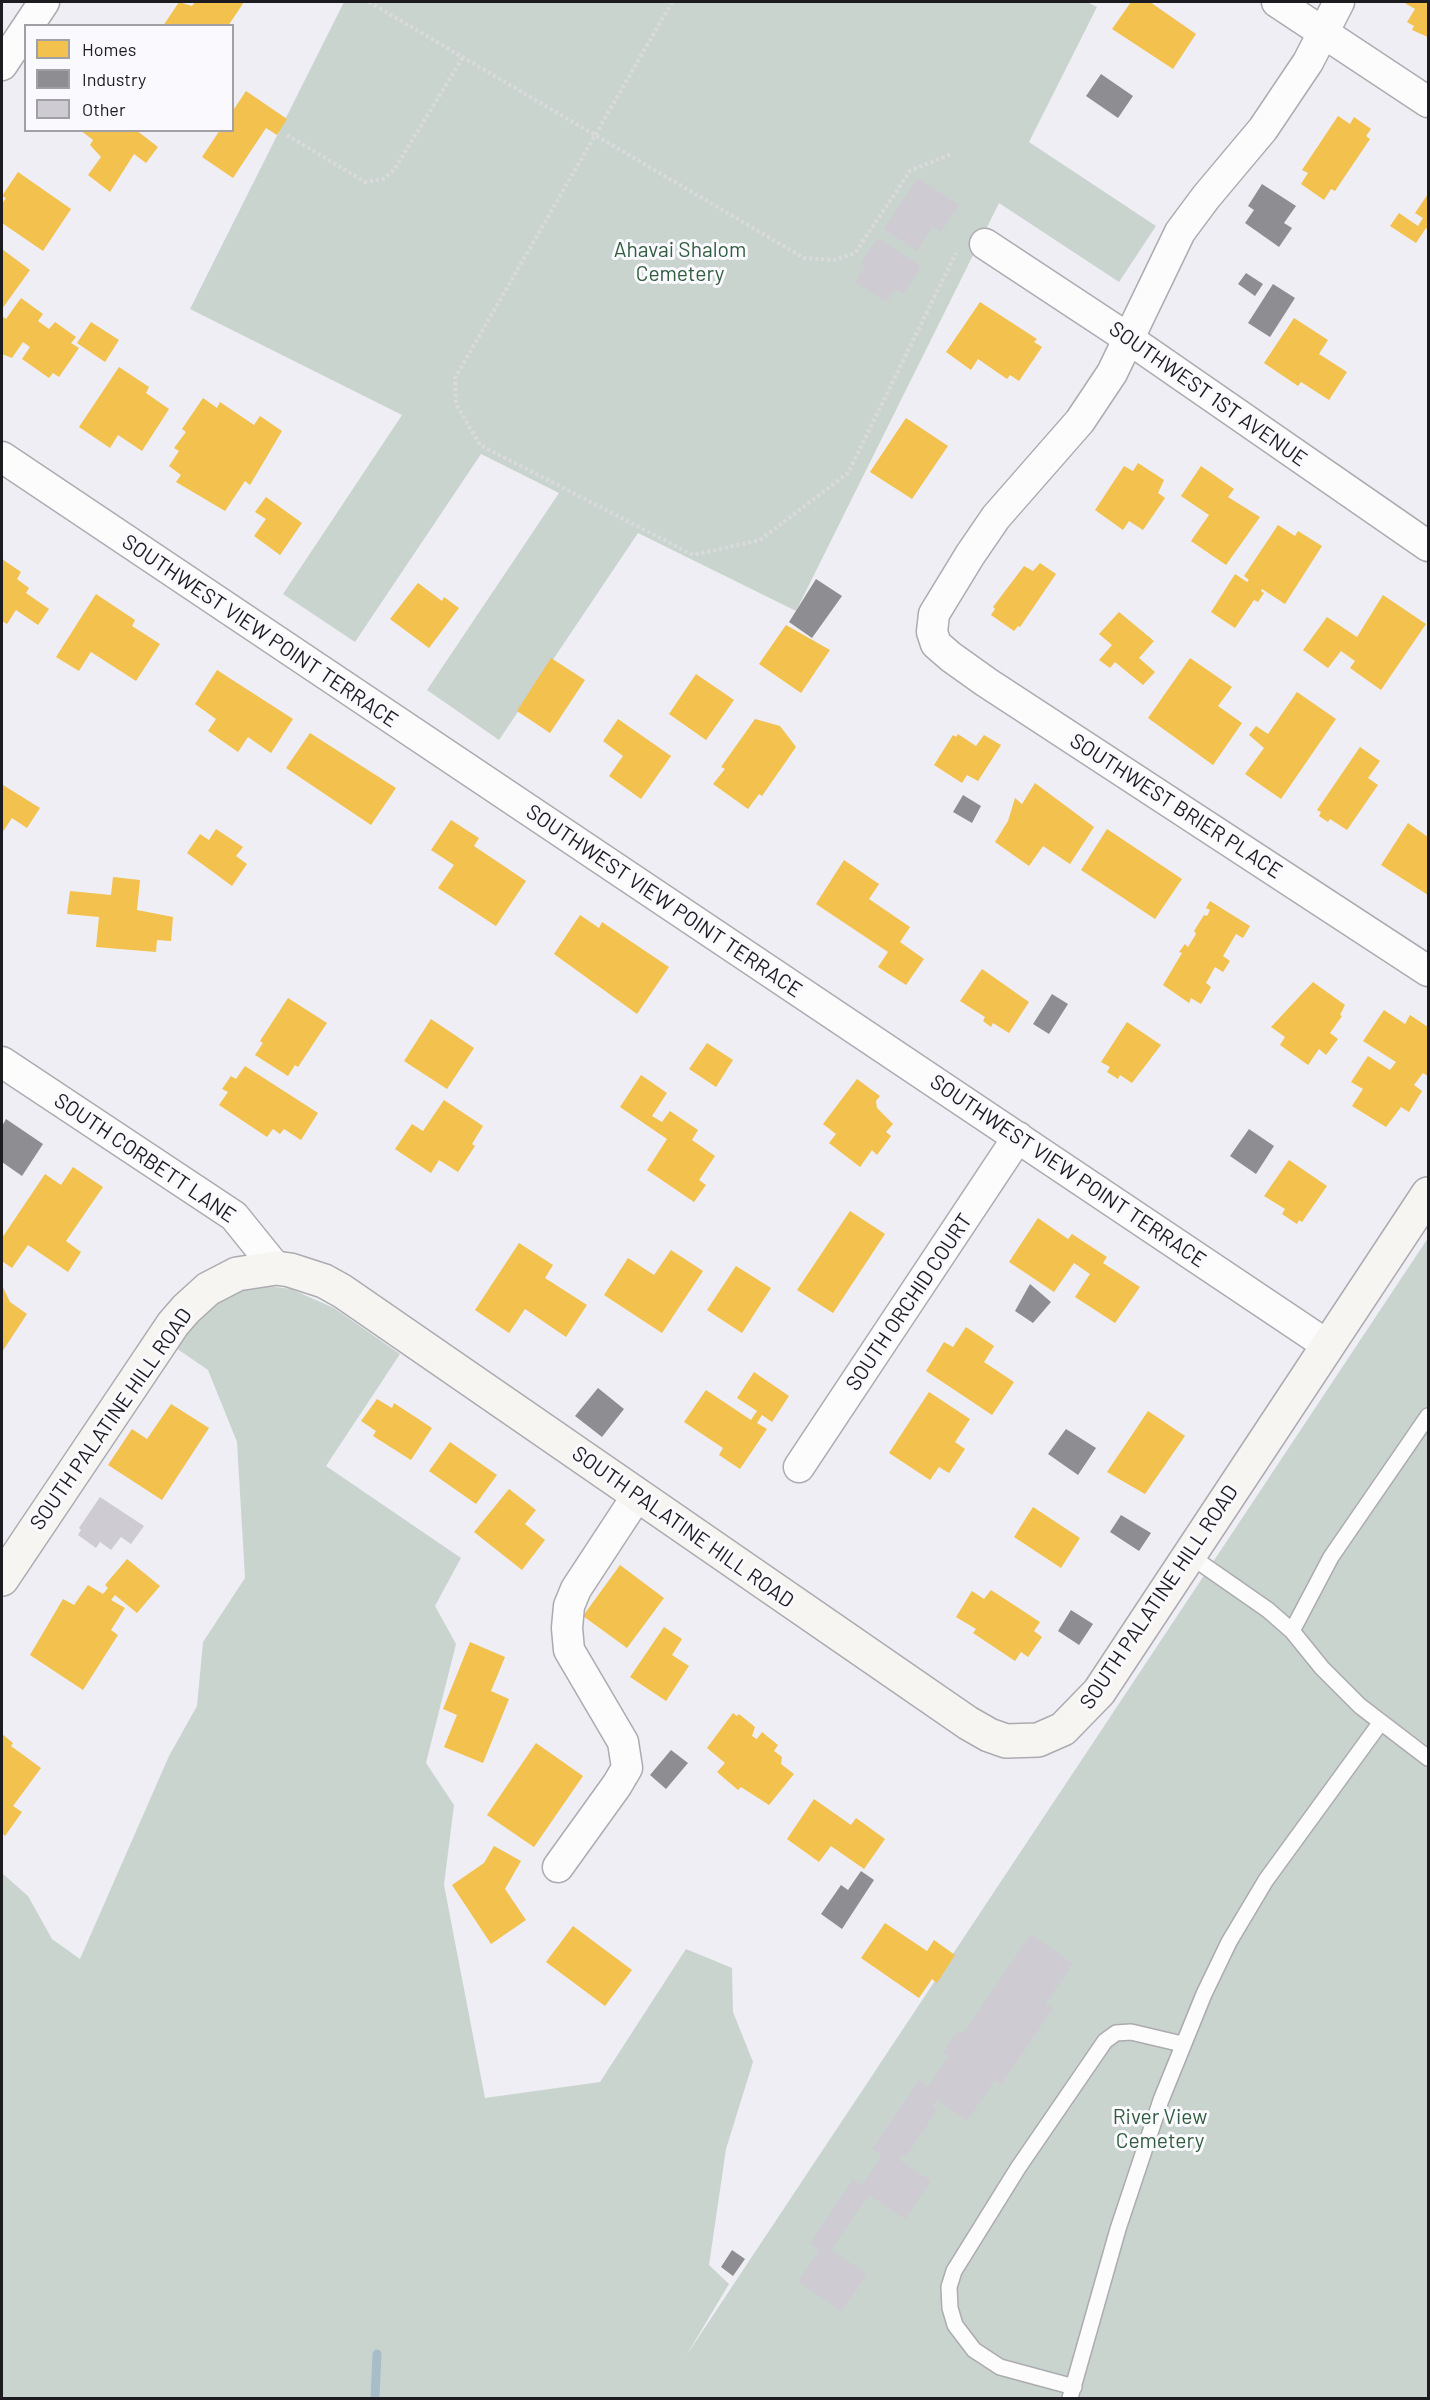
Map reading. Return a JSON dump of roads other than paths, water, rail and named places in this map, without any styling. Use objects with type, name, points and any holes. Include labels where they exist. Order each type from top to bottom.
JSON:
[{"type":"street","points":[[29,24],[44,2]]},
{"type":"street","points":[[1277,2],[1428,102]]},
{"type":"street","points":[[1129,339],[1180,232],[1263,129],[1308,62],[1339,2]]},
{"type":"street","points":[[2,65],[24,32]]},
{"type":"street","name":"SOUTHWEST 1ST AVENUE","points":[[971,248],[1129,339],[1428,546]]},
{"type":"street","name":"SOUTHWEST BRIER PLACE","points":[[1129,339],[1112,373],[1080,420],[996,517],[970,555],[934,614],[932,632],[936,644],[986,682],[1428,971]]},
{"type":"street","name":"SOUTHWEST VIEW POINT TERRACE","points":[[2,458],[1327,1345]]},
{"type":"street","name":"SOUTH CORBETT LANE","points":[[2,1062],[234,1216],[276,1268]]},
{"type":"street","name":"SOUTH ORCHID COURT","points":[[799,1467],[1018,1137]]},
{"type":"street","name":"SOUTH PALATINE HILL ROAD","points":[[2,1579],[173,1323],[208,1289],[252,1270],[276,1268],[324,1281],[342,1291],[968,1723],[1006,1741],[1038,1740],[1064,1729],[1087,1707],[1428,1194]]},
{"type":"street","points":[[558,1867],[627,1768],[623,1742],[569,1650],[567,1628],[569,1606],[576,1589],[637,1496]]},
{"type":"lane","points":[[1292,1631],[1331,1557],[1428,1416]]},
{"type":"lane","points":[[1189,1555],[1268,1610],[1292,1631],[1342,1689],[1428,1758]]},
{"type":"lane","points":[[1182,2044],[1131,2032],[1116,2033],[1105,2041],[1018,2168],[954,2271],[949,2287],[950,2308],[955,2325],[974,2350],[1000,2367],[1072,2393],[1118,2229],[1182,2044],[1229,1942],[1266,1880],[1381,1722]]},
{"type":"waterway","points":[[375,2398],[377,2354]]},
{"type":"park label","name":"Ahavai Shalom Cemetery","points":[[680,262]]},
{"type":"park label","name":"River View Cemetery","points":[[1160,2129]]}]
